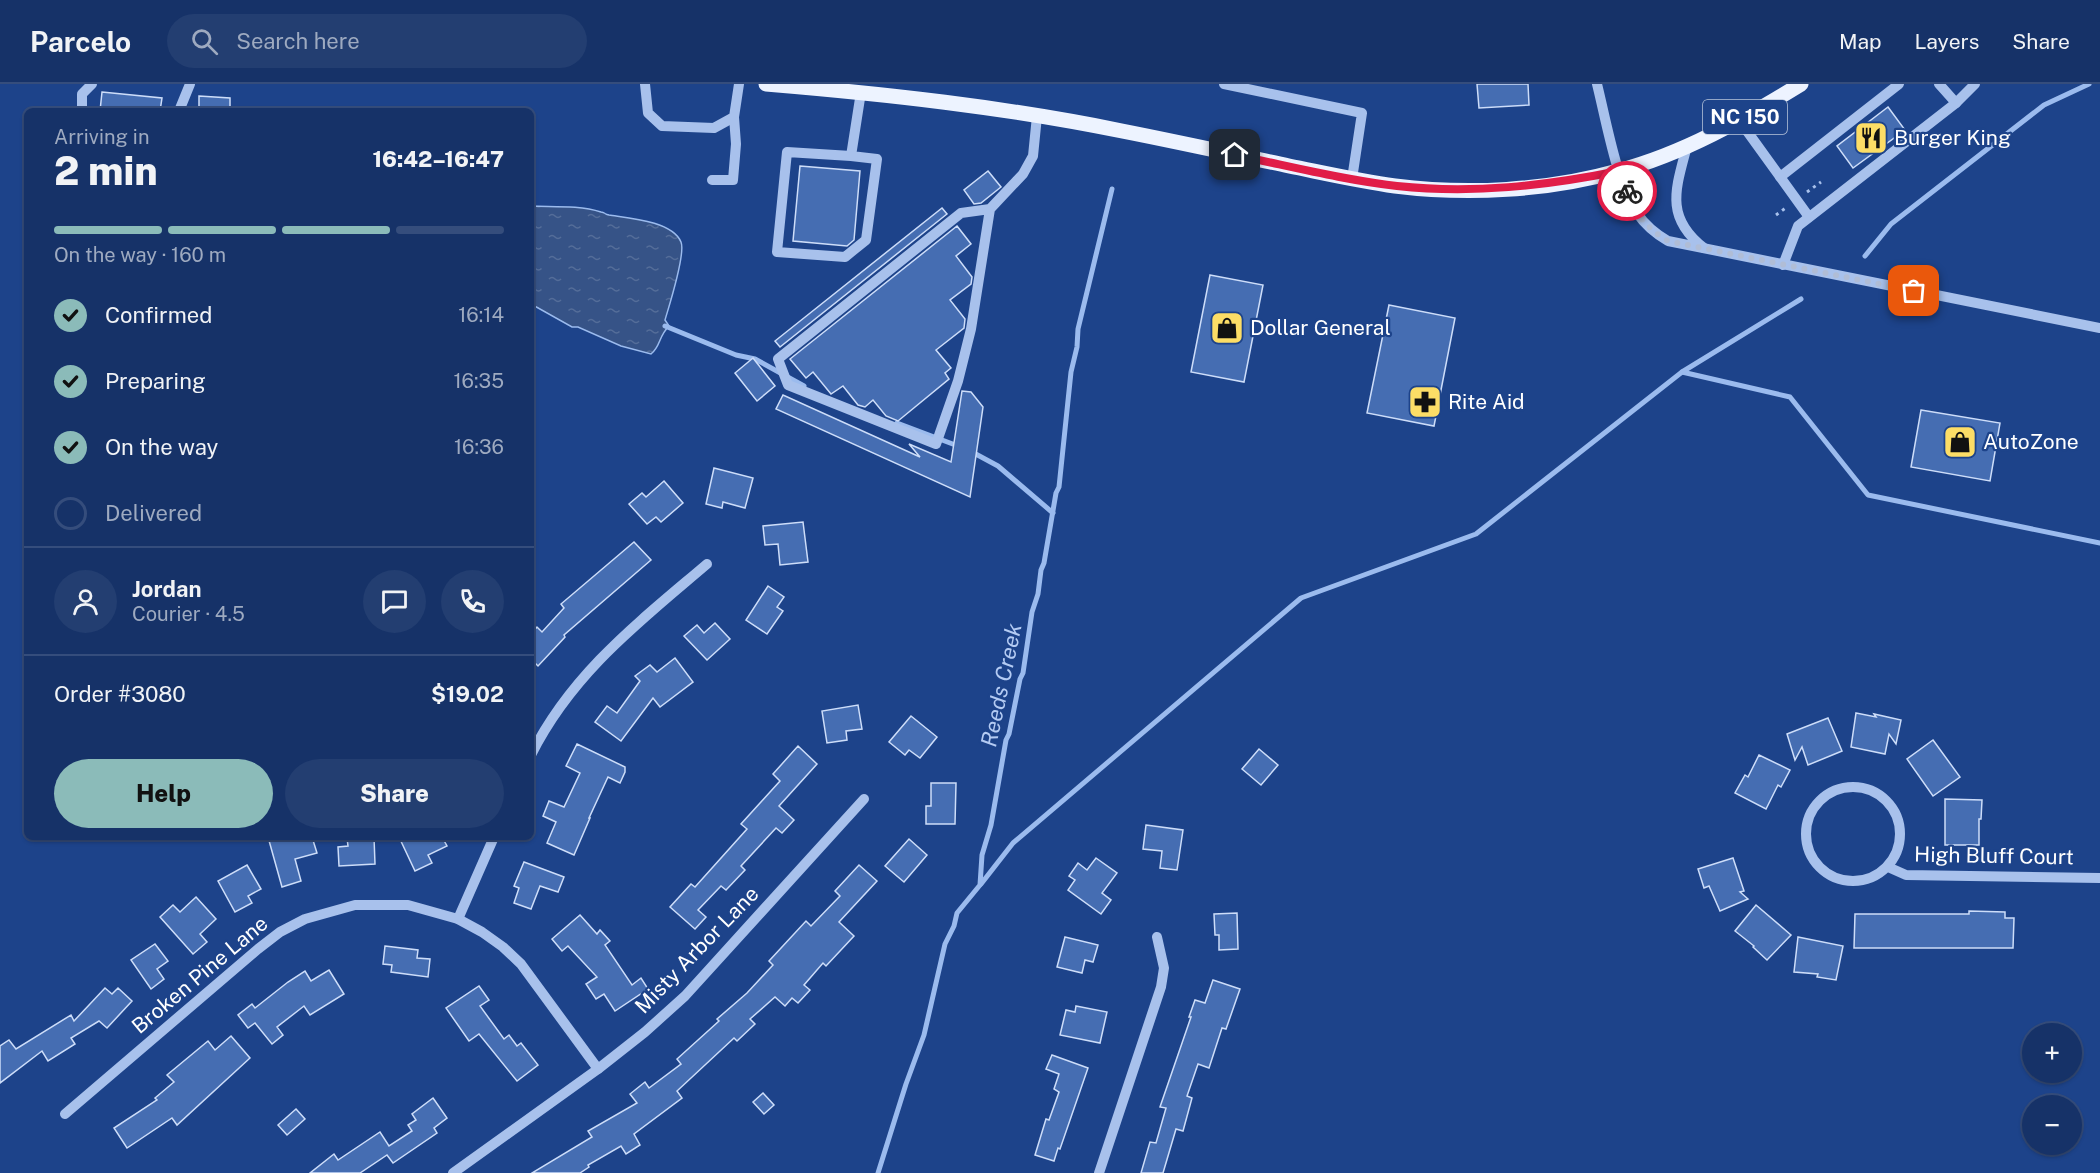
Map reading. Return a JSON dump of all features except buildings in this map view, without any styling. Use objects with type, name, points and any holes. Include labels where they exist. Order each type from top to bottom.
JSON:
[{"type":"main road","name":"NC 150","points":[[767,84],[840,87],[861,92],[899,90],[953,102],[1119,130],[1352,179],[1396,186],[1478,190],[1567,182],[1619,171],[1687,146],[1739,120],[1801,84]]},
{"type":"street","points":[[82,108],[82,94],[92,84]]},
{"type":"street","points":[[180,108],[190,84]]},
{"type":"street","points":[[645,84],[648,114],[662,126],[714,128],[734,117]]},
{"type":"street","points":[[711,180],[733,180],[736,144],[734,117],[739,84]]},
{"type":"street","points":[[1224,84],[1362,113],[1352,179]]},
{"type":"street","points":[[1597,84],[1619,171],[1637,213],[1656,234],[1668,241],[2100,328]]},
{"type":"street","points":[[1780,177],[1899,84]]},
{"type":"street","points":[[1939,84],[1956,103]]},
{"type":"street","points":[[1783,265],[1797,226],[1956,103],[1975,84]]},
{"type":"street","points":[[851,156],[861,92]]},
{"type":"street","points":[[990,209],[961,213],[778,359],[788,385],[936,444],[958,381],[971,329],[990,209],[1023,174],[1033,156],[1037,116]]},
{"type":"street","points":[[1739,120],[1809,217]]},
{"type":"street","points":[[1687,146],[1677,186],[1676,208],[1684,228],[1692,239],[1706,250]]},
{"type":"street","points":[[787,152],[851,156],[877,159],[866,240],[845,257],[777,252],[787,152]]},
{"type":"street","points":[[534,750],[558,708],[596,662],[707,564]]},
{"type":"street","name":"High Bluff Court","points":[[1852,786],[1871,789],[1887,800],[1898,815],[1901,833],[1898,852],[1888,867],[1872,878],[1854,882],[1836,878],[1820,868],[1809,853],[1805,835],[1809,816],[1819,801],[1834,790],[1852,786]]},
{"type":"street","name":"Misty Arbor Lane","points":[[453,1173],[598,1069],[645,1032],[691,990],[864,799]]},
{"type":"street","points":[[458,919],[493,840]]},
{"type":"street","name":"High Bluff Court","points":[[1888,867],[1906,875],[2100,878]]},
{"type":"street","name":"Broken Pine Lane","points":[[65,1114],[280,932],[305,919],[356,905],[408,905],[458,919],[489,937],[521,964],[598,1069]]},
{"type":"street","points":[[1099,1173],[1161,987],[1164,968],[1157,937]]},
{"type":"water","points":[[534,206],[575,207],[638,219],[669,229],[676,235],[682,248],[665,320],[669,326],[651,354],[621,346],[578,327],[572,327],[534,306]]},
{"type":"waterway","points":[[1865,256],[1891,224],[2044,105],[2089,84]]},
{"type":"waterway","name":"Reeds Creek","points":[[878,1173],[924,1035],[945,944],[954,926],[957,913],[980,885],[982,855],[991,825],[1006,740],[1023,673],[1032,612],[1038,594],[1059,487],[1071,372],[1077,347],[1078,329],[1112,189]]},
{"type":"waterway","points":[[981,884],[1013,843],[1301,598],[1476,534],[1682,372],[1801,299]]},
{"type":"waterway","points":[[665,326],[736,355],[755,359],[804,386]]},
{"type":"waterway","points":[[1682,372],[1790,397],[1868,495],[2100,543]]},
{"type":"waterway","points":[[897,423],[958,446]]},
{"type":"waterway","points":[[972,452],[998,466],[1053,513]]},
{"type":"way so far","points":[[1627,191],[1637,213],[1645,223],[1656,234],[1668,241],[1914,291]]},
{"type":"place","name":"Burger King","points":[[1871,138]]},
{"type":"place","name":"Dollar General","points":[[1227,328]]},
{"type":"place","name":"Rite Aid","points":[[1425,402]]},
{"type":"place","name":"AutoZone","points":[[1960,442]]},
{"type":"route","points":[[1235,155],[1352,179],[1396,186],[1452,190],[1538,186],[1619,171],[1627,191]]}]
